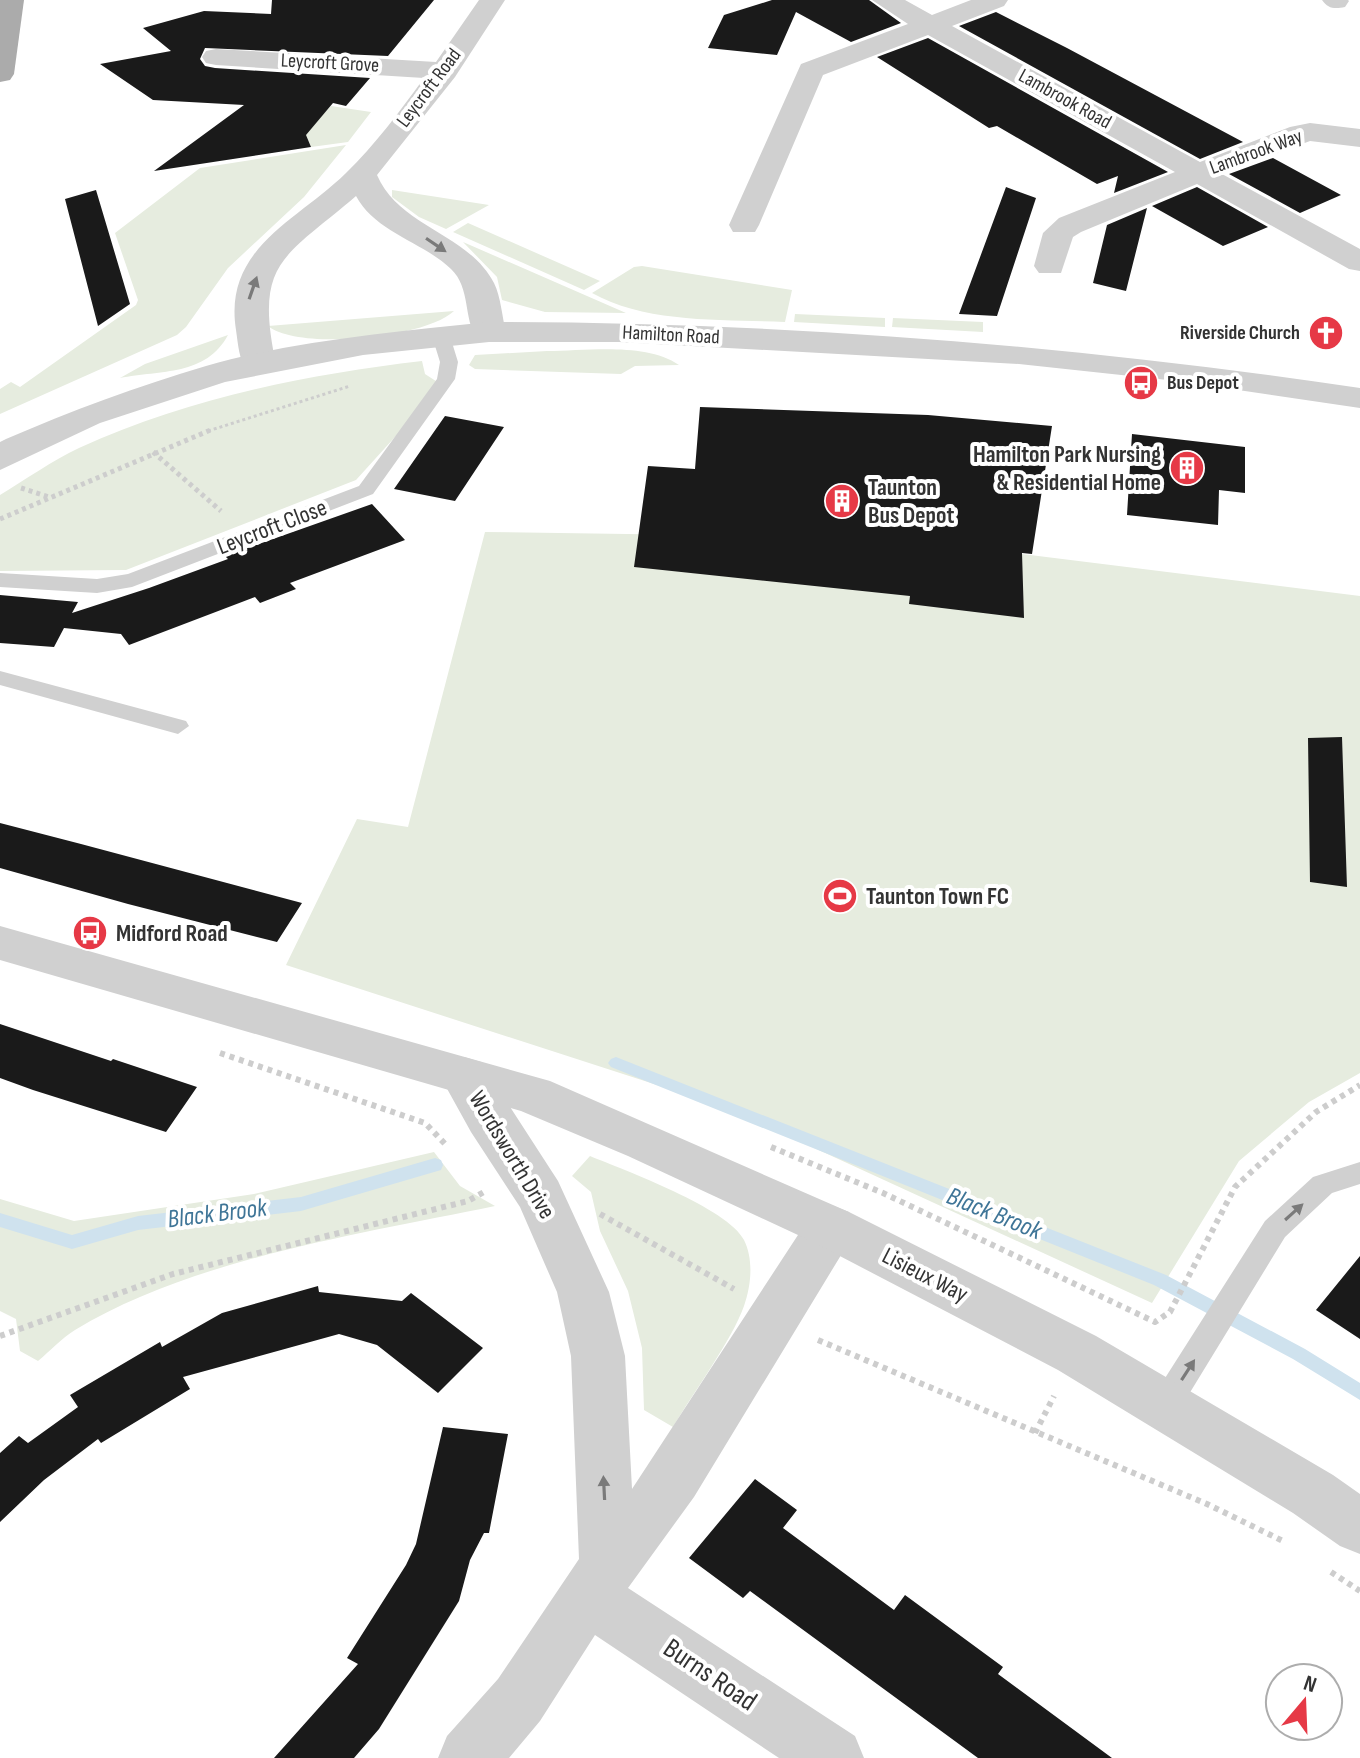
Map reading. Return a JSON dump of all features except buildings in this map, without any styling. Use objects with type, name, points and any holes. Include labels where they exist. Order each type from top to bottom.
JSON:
[{"type":"main road","points":[[0,74],[11,0]]},
{"type":"street","name":"Leycroft Road","points":[[259,364],[249,299],[260,268],[310,218],[362,174],[445,71],[492,0]]},
{"type":"street","name":"Lambrook Road","points":[[885,0],[1360,262]]},
{"type":"street","points":[[714,221],[759,227],[811,70],[995,0]]},
{"type":"street","name":"Leycroft Grove","points":[[216,57],[445,71]]},
{"type":"street","name":"Lambrook Way","points":[[1199,173],[1300,134],[1360,138]]},
{"type":"street","points":[[1053,267],[1059,233],[1070,225],[1199,173]]},
{"type":"street","points":[[362,174],[372,199],[386,212],[462,262],[479,285],[489,332]]},
{"type":"street","points":[[310,218],[386,212]]},
{"type":"street","name":"Hamilton Road","points":[[0,459],[18,446],[88,416],[218,373],[363,345],[489,332],[634,332],[1019,354],[1360,398]]},
{"type":"street","name":"Wordsworth Drive","points":[[0,943],[464,1076],[540,1196],[583,1292],[598,1356],[598,1580]]},
{"type":"street","name":"Lisieux Way","points":[[464,1076],[533,1095],[831,1227],[1077,1353],[1313,1494],[1360,1527]]},
{"type":"street","points":[[469,1758],[519,1700],[598,1580],[674,1479],[831,1227]]},
{"type":"street","name":"Burns Road","points":[[598,1580],[833,1758]]},
{"type":"lane","name":"Leycroft Close","points":[[0,580],[97,586],[132,580],[366,490],[446,379],[449,362],[441,336]]},
{"type":"lane","points":[[0,678],[178,726]]},
{"type":"lane","points":[[1164,1407],[1275,1229],[1323,1185],[1360,1173]]},
{"type":"path","points":[[0,519],[228,423],[360,383]]},
{"type":"path","points":[[153,452],[249,535]]},
{"type":"path","points":[[213,1051],[425,1123],[452,1151]]},
{"type":"path","points":[[1095,1296],[1155,1322],[1170,1312],[1203,1255],[1235,1187],[1316,1112],[1360,1085]]},
{"type":"path","points":[[479,1180],[488,1190]]},
{"type":"path","points":[[0,1336],[93,1298],[173,1272],[468,1201],[488,1190],[540,1196],[578,1205],[617,1221],[801,1332],[1207,1504],[1293,1547]]},
{"type":"path","points":[[1320,1565],[1360,1591]]},
{"type":"shaded area","points":[[331,106],[371,112],[348,142],[311,147],[305,133]]},
{"type":"shaded area","points":[[346,145],[304,197],[228,268],[177,335],[0,414],[0,389],[11,382],[20,387],[136,305],[138,300],[115,233],[200,168]]},
{"type":"shaded area","points":[[392,190],[489,205],[446,229],[419,217],[392,197]]},
{"type":"shaded area","points":[[468,223],[600,281],[584,290],[453,232]]},
{"type":"shaded area","points":[[463,242],[626,313],[545,312],[502,300],[497,277]]},
{"type":"shaded area","points":[[634,267],[792,290],[785,322],[661,315],[614,303],[592,293]]},
{"type":"shaded area","points":[[454,311],[417,328],[362,338],[306,338],[284,334],[268,326]]},
{"type":"shaded area","points":[[795,314],[885,318],[885,327],[794,322]]},
{"type":"shaded area","points":[[893,318],[983,322],[983,332],[892,327]]},
{"type":"shaded area","points":[[228,335],[208,358],[195,365],[120,378],[145,364]]},
{"type":"shaded area","points":[[633,350],[650,353],[679,365],[635,366],[621,374],[475,369],[469,365],[475,355]]},
{"type":"shaded area","points":[[422,361],[425,374],[442,385],[356,480],[126,570],[0,571],[0,495],[79,448],[162,415],[247,391],[334,373]]},
{"type":"shaded area","name":"Taunton Town FC","points":[[485,532],[892,538],[1360,596],[1360,1073],[1309,1102],[1239,1161],[1152,1303],[725,1107],[286,965],[357,819],[408,827]]},
{"type":"shaded area","points":[[434,1152],[460,1186],[495,1206],[279,1252],[172,1284],[122,1305],[75,1330],[38,1361],[20,1351],[16,1319],[0,1311],[0,1199],[74,1221],[254,1194]]},
{"type":"shaded area","points":[[590,1156],[649,1180],[718,1215],[734,1228],[747,1248],[750,1273],[744,1306],[722,1350],[673,1427],[644,1410],[642,1348],[628,1291],[600,1231],[591,1192],[572,1176]]},
{"type":"waterway","name":"Black Brook","points":[[616,1063],[1160,1280],[1299,1354],[1360,1392]]},
{"type":"waterway","name":"Black Brook","points":[[0,1220],[72,1242],[138,1223],[301,1204],[435,1165]]},
{"type":"place","name":"Riverside Church","points":[[1326,333]]},
{"type":"place","name":"Bus Depot","points":[[1141,383]]},
{"type":"place","name":"Hamilton Park Nursing & Residential Home","points":[[1187,468]]},
{"type":"place","name":"Taunton Bus Depot","points":[[842,501]]},
{"type":"place","name":"Taunton Town FC","points":[[840,896]]},
{"type":"place","name":"Midford Road","points":[[90,933]]}]
